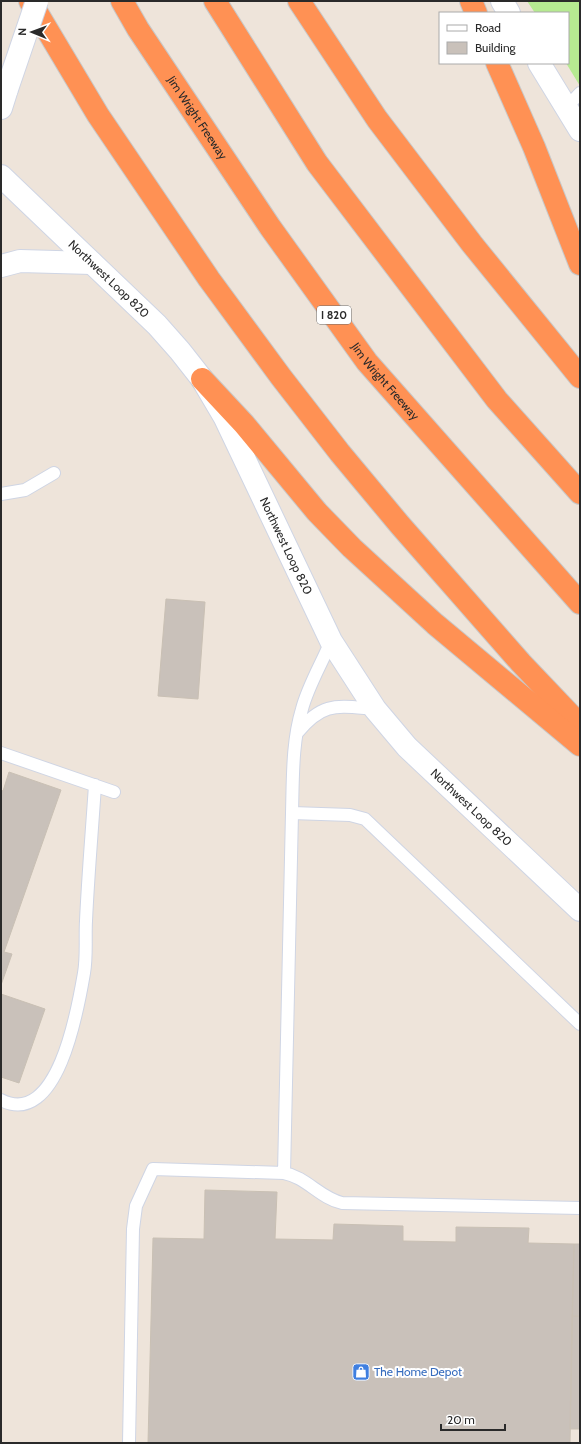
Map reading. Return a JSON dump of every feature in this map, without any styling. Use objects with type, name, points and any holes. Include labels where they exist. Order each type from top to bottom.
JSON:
[{"type":"highway","points":[[30,1],[98,115],[209,279],[281,378],[340,453],[400,525],[580,725]]},
{"type":"highway","name":"Jim Wright Freeway","points":[[122,1],[270,227],[367,362],[580,603]]},
{"type":"highway","points":[[215,1],[317,163],[497,400],[580,493]]},
{"type":"highway","points":[[299,1],[377,119],[472,244],[580,377]]},
{"type":"highway","points":[[471,1],[476,12]]},
{"type":"highway","points":[[498,64],[534,147],[580,264]]},
{"type":"highway","points":[[202,379],[244,424],[317,512],[352,548],[418,610],[580,745]]},
{"type":"main road","points":[[4,99],[37,1]]},
{"type":"main road","points":[[502,1],[508,12]]},
{"type":"main road","points":[[540,64],[573,100],[580,130]]},
{"type":"main road","name":"Northwest Loop 820","points":[[1,176],[157,325],[202,379],[225,418],[331,641],[375,709],[415,754],[580,910]]},
{"type":"main road","points":[[1,266],[20,261],[92,263]]},
{"type":"lane","points":[[1,494],[25,490],[54,473]]},
{"type":"lane","points":[[284,1173],[292,813],[296,734],[302,706],[331,641]]},
{"type":"lane","points":[[296,734],[308,720],[324,709],[345,706],[375,709]]},
{"type":"lane","points":[[1,753],[114,792]]},
{"type":"lane","points":[[1,1100],[11,1105],[28,1104],[43,1093],[59,1070],[73,1026],[84,971],[95,785]]},
{"type":"lane","points":[[292,813],[350,815],[365,819],[580,1024]]},
{"type":"lane","points":[[129,1443],[133,1229],[136,1206],[153,1169],[284,1173],[299,1178],[325,1196],[342,1203],[580,1208]]},
{"type":"green space","points":[[527,1],[580,1],[580,86],[567,64],[569,64],[569,12],[534,12]]},
{"type":"building","points":[[166,599],[205,602],[198,699],[158,696]]},
{"type":"building","points":[[9,772],[61,790],[4,952],[12,954],[1,985],[1,790],[3,791]]},
{"type":"building","points":[[1,994],[45,1009],[19,1083],[1,1077]]},
{"type":"building","name":"The Home Depot","points":[[205,1190],[277,1192],[275,1239],[333,1240],[334,1224],[403,1226],[403,1241],[456,1242],[456,1227],[529,1228],[528,1243],[574,1244],[570,1443],[148,1443],[153,1238],[204,1239]]},
{"type":"building","points":[[574,1244],[580,1244],[580,1316],[572,1316]]},
{"type":"building","points":[[572,1316],[580,1316],[580,1429],[570,1429]]},
{"type":"place","name":"The Home Depot","points":[[361,1372]]}]
